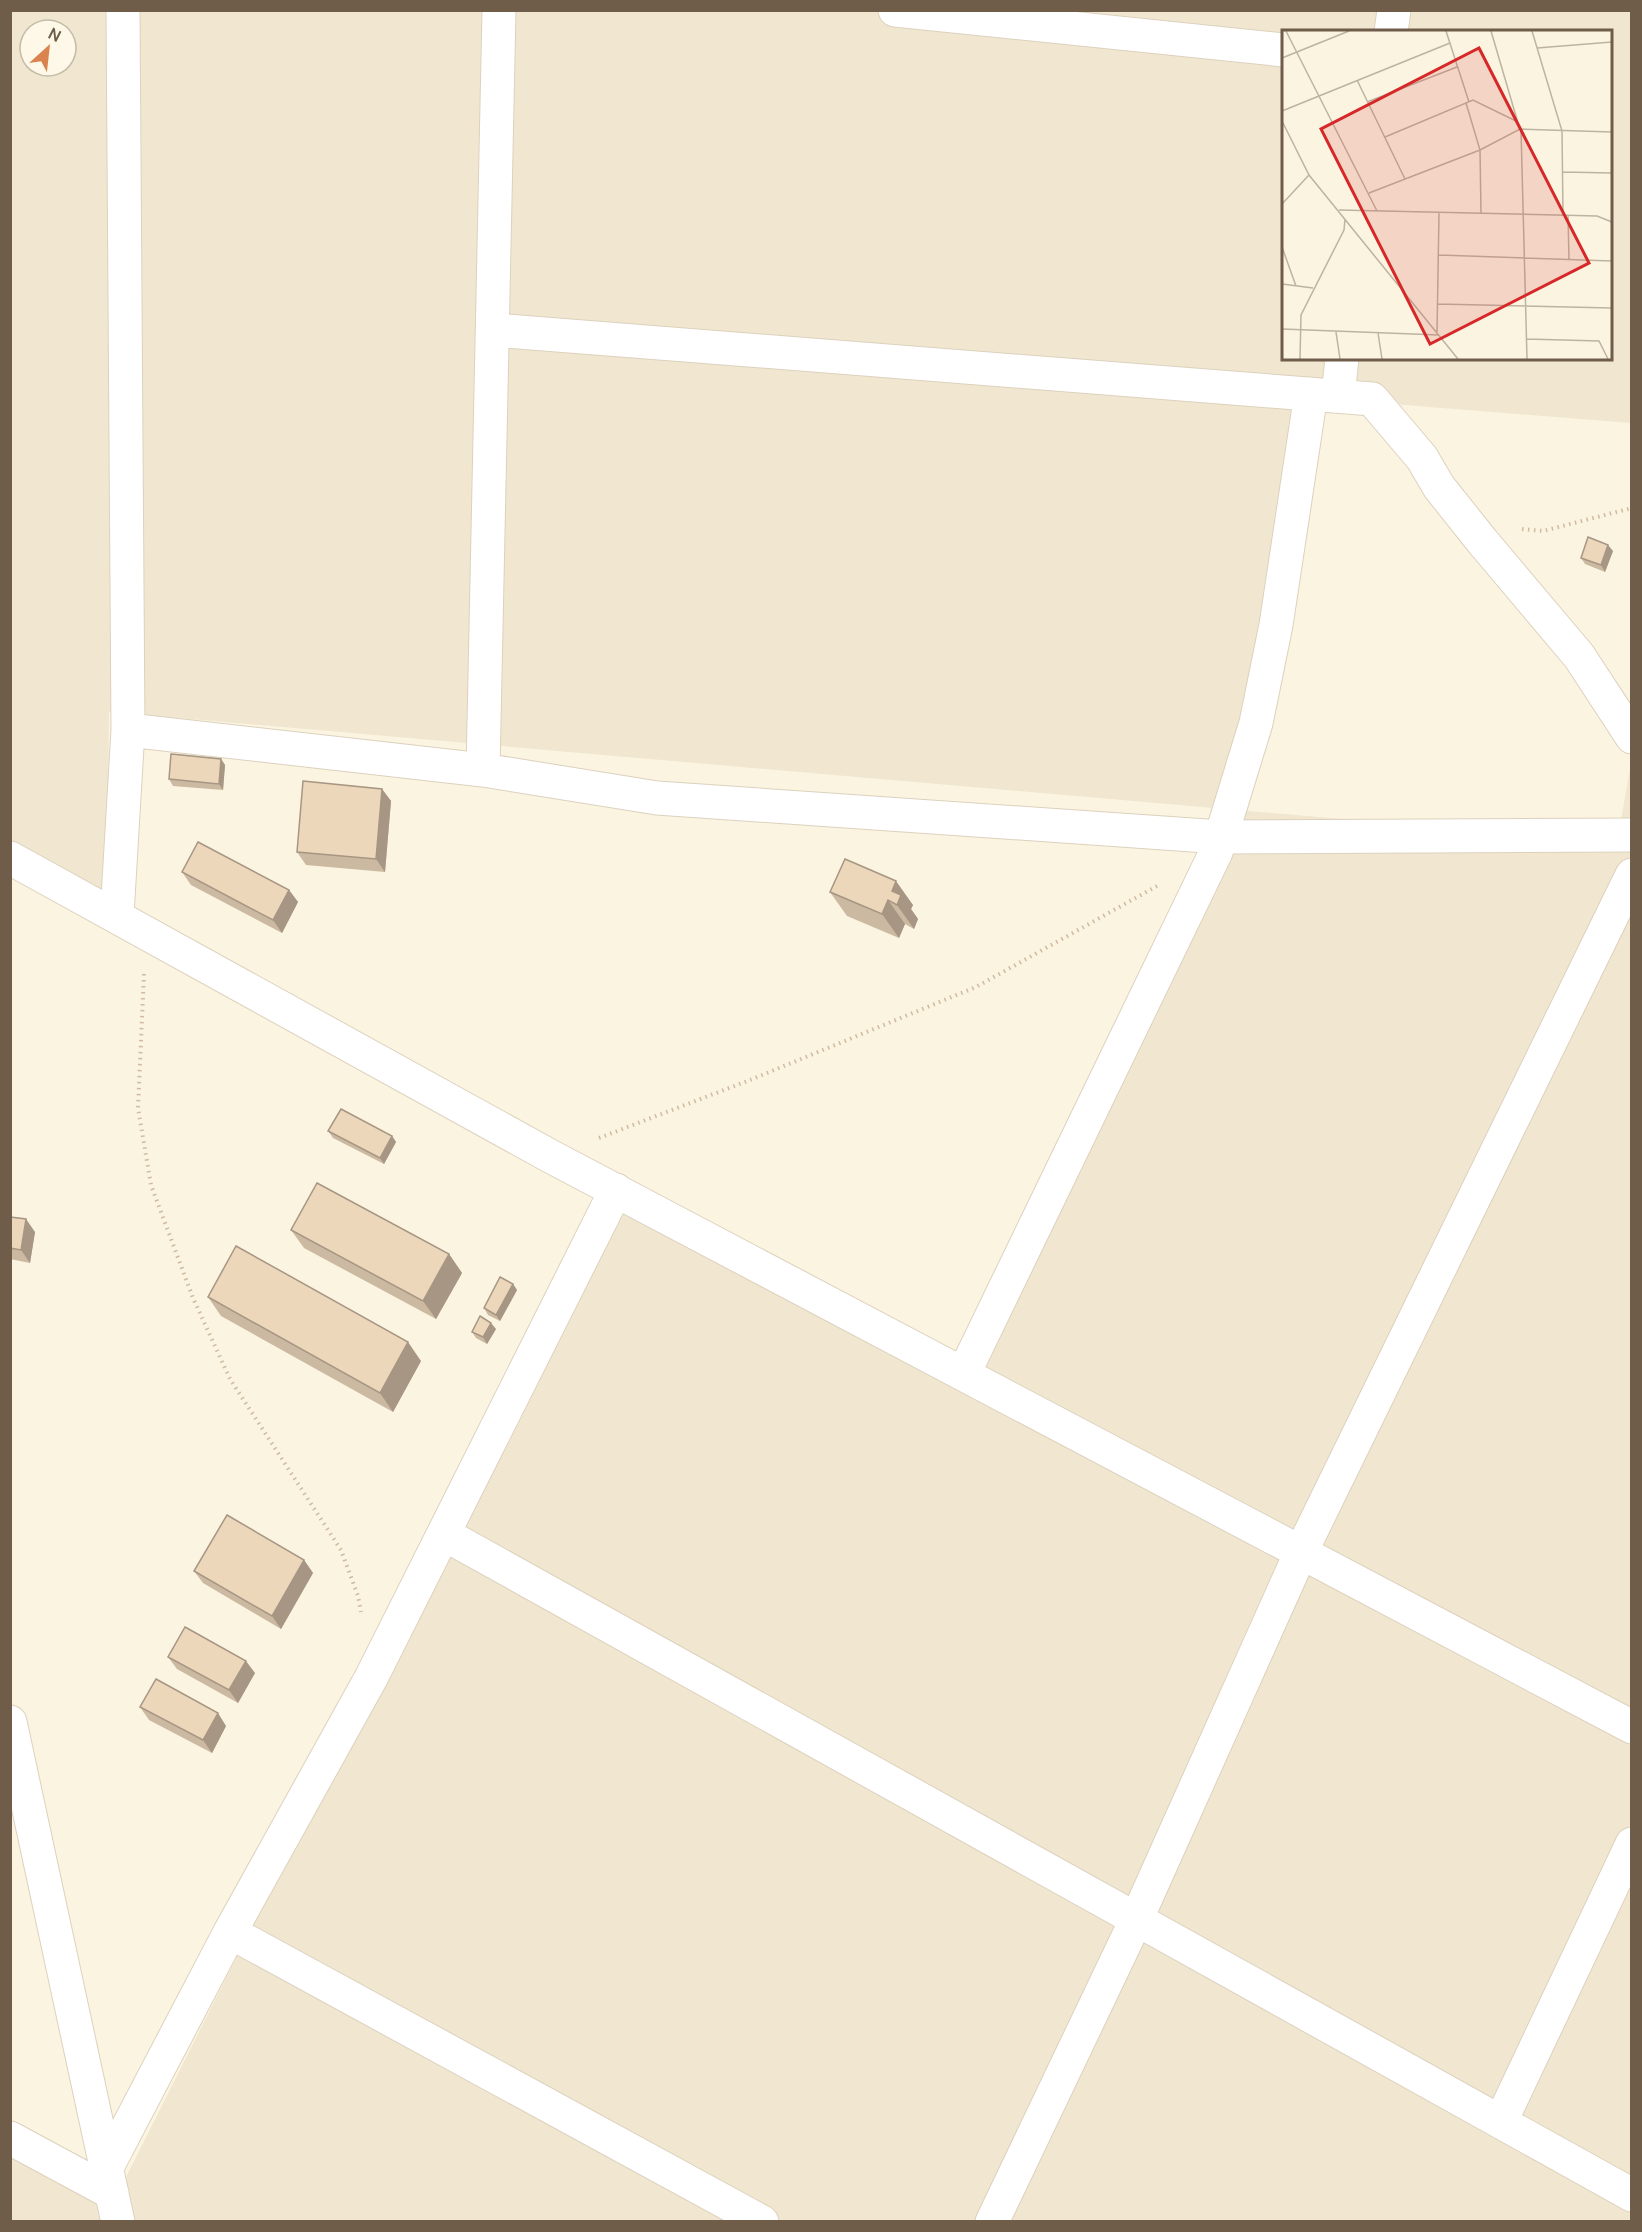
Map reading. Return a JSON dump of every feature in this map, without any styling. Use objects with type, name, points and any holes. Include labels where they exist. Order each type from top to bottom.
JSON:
[{"type":"street","points":[[117,915],[128,730],[123,10]]},
{"type":"street","points":[[483,770],[499,10]]},
{"type":"street","points":[[895,10],[1282,50]]},
{"type":"street","points":[[1391,30],[1394,10]]},
{"type":"street","points":[[494,330],[1372,399],[1382,408],[1422,458],[1439,487],[1482,541],[1580,656],[1632,737]]},
{"type":"street","points":[[964,1373],[1216,852],[1258,712],[1324,395],[1341,360]]},
{"type":"street","points":[[128,730],[483,770],[657,798],[1221,837],[1632,835]]},
{"type":"street","points":[[10,858],[550,1156],[1632,1727]]},
{"type":"street","points":[[992,2222],[1137,1918],[1301,1552],[1632,875]]},
{"type":"street","points":[[112,2194],[230,1932],[371,1678],[616,1190]]},
{"type":"street","points":[[444,1534],[1632,2194]]},
{"type":"street","points":[[10,1722],[112,2194]]},
{"type":"street","points":[[1501,2121],[1632,1844]]},
{"type":"street","points":[[230,1932],[762,2222]]},
{"type":"street","points":[[10,2138],[112,2194]]},
{"type":"path","points":[[1515,526],[1524,530],[1543,531],[1632,508]]},
{"type":"path","points":[[550,1156],[750,1080],[976,987],[1158,885]]},
{"type":"path","points":[[146,931],[138,1108],[151,1185],[193,1298],[230,1379],[341,1550],[358,1596],[362,1620]]},
{"type":"shaded area","points":[[11,11],[1631,11],[1631,423],[1305,397],[1226,809],[1617,843],[1631,763],[1631,2221],[11,2222],[10,2147],[113,2203],[624,1186],[962,1367],[1225,809],[109,712],[107,909],[11,857]]},
{"type":"building","points":[[1588,537],[1608,545],[1601,565],[1581,558]]},
{"type":"building","points":[[171,754],[221,759],[219,784],[169,779]]},
{"type":"building","points":[[303,781],[382,789],[376,859],[297,852]]},
{"type":"building","points":[[198,842],[289,890],[273,920],[182,872]]},
{"type":"building","points":[[845,859],[896,881],[892,891],[901,895],[897,905],[888,900],[882,914],[830,892]]},
{"type":"building","points":[[341,1109],[392,1136],[380,1158],[328,1131]]},
{"type":"building","points":[[317,1183],[449,1254],[423,1301],[291,1230]]},
{"type":"building","points":[[10,1217],[26,1219],[21,1250],[10,1248]]},
{"type":"building","points":[[236,1246],[408,1342],[380,1393],[208,1297]]},
{"type":"building","points":[[500,1277],[513,1284],[496,1315],[484,1308]]},
{"type":"building","points":[[480,1316],[491,1323],[483,1337],[472,1332]]},
{"type":"building","points":[[227,1515],[304,1560],[272,1616],[194,1571]]},
{"type":"building","points":[[185,1627],[246,1661],[229,1690],[168,1657]]},
{"type":"building","points":[[156,1679],[218,1713],[203,1740],[140,1707]]}]
